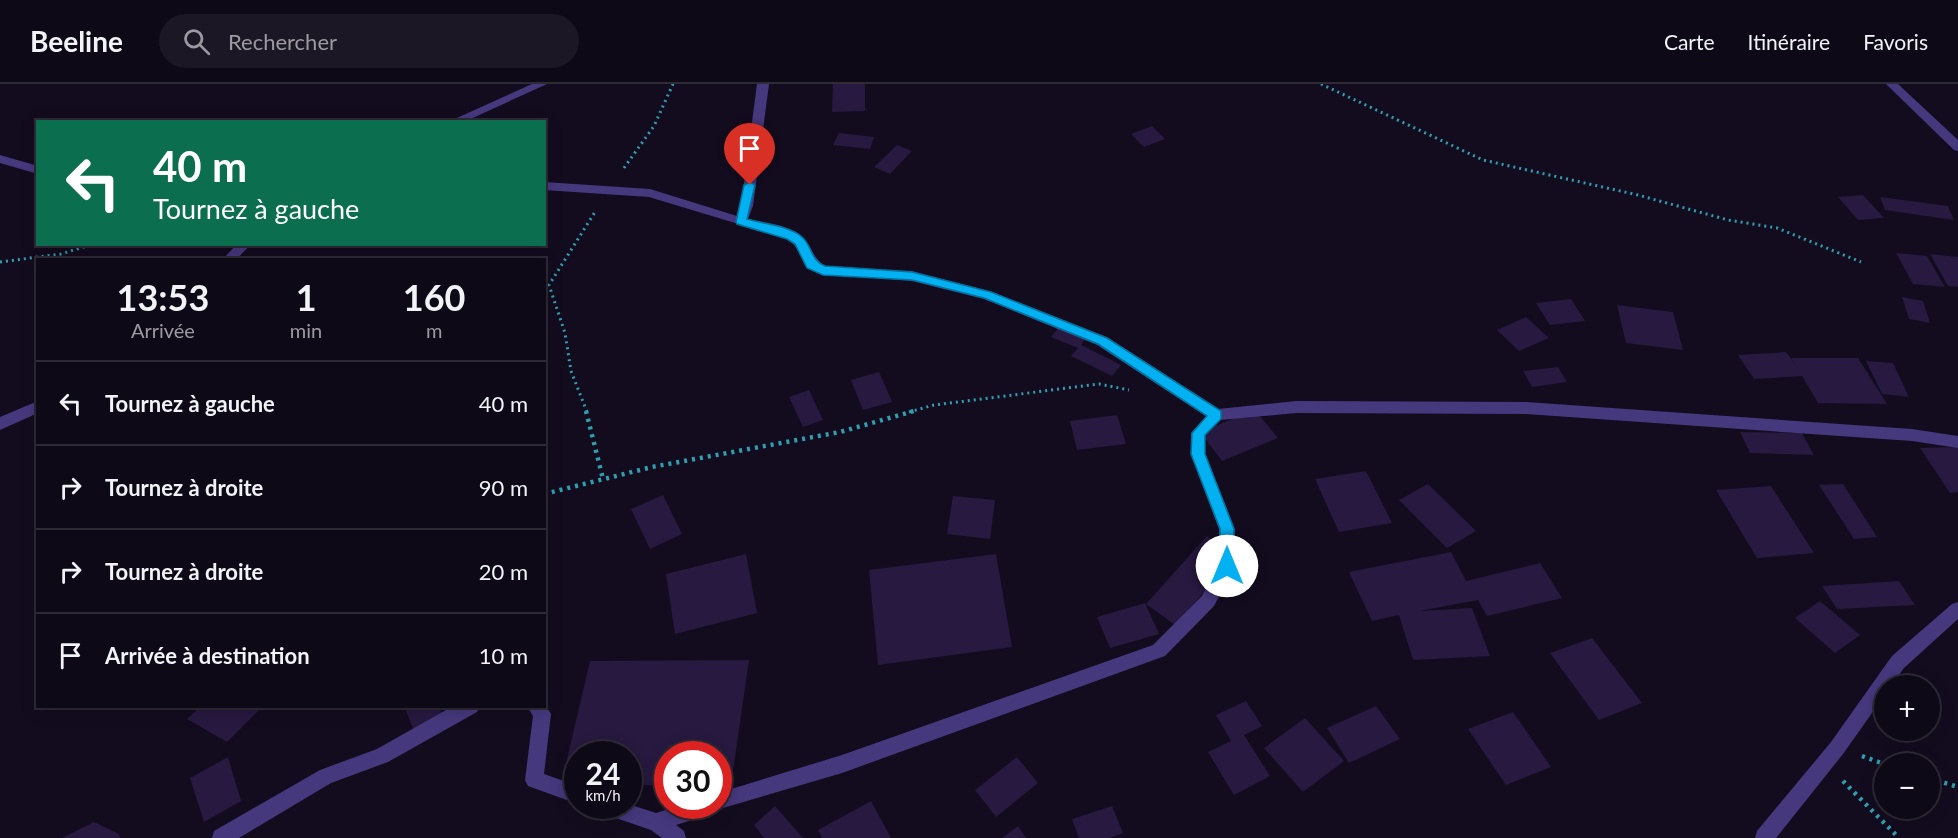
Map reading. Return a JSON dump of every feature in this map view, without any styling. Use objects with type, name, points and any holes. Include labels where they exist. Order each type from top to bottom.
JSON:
[{"type":"street","points":[[458,120],[541,84]]},
{"type":"street","points":[[741,222],[747,206],[763,84]]},
{"type":"street","points":[[1892,84],[1958,147]]},
{"type":"street","points":[[0,159],[36,169]]},
{"type":"street","points":[[546,186],[650,193],[792,236],[800,241],[811,265],[823,270],[912,276],[987,295],[1102,341],[1216,415],[1296,407],[1526,408],[1912,435],[1958,442]]},
{"type":"street","points":[[230,258],[244,246]]},
{"type":"street","points":[[0,424],[36,407]]},
{"type":"street","points":[[732,798],[842,764],[1159,651],[1208,601],[1227,566],[1227,529],[1198,454],[1198,433],[1216,415]]},
{"type":"street","points":[[1764,838],[1825,763],[1898,662],[1958,609]]},
{"type":"street","points":[[221,838],[326,776],[381,756],[467,708]]},
{"type":"street","points":[[538,708],[542,714],[534,780],[564,790]]},
{"type":"street","points":[[642,817],[656,822],[677,838]]},
{"type":"street","points":[[656,822],[666,819]]},
{"type":"path","points":[[603,479],[586,409],[571,371],[566,333],[549,285],[609,189],[654,126],[673,84]]},
{"type":"path","points":[[1321,84],[1483,160],[1638,195],[1728,220],[1777,228],[1861,262]]},
{"type":"path","points":[[0,262],[62,254],[87,246]]},
{"type":"path","points":[[546,493],[652,467],[840,432],[934,405],[1099,384],[1130,390]]},
{"type":"path","points":[[1825,763],[1899,838]]},
{"type":"path","points":[[1940,781],[1958,787]]},
{"type":"building","points":[[833,84],[865,84],[865,111],[832,112]]},
{"type":"building","points":[[1152,126],[1165,139],[1144,147],[1131,134]]},
{"type":"building","points":[[839,133],[874,137],[870,149],[833,145]]},
{"type":"building","points":[[897,145],[912,151],[890,174],[874,167]]},
{"type":"building","points":[[1863,195],[1884,218],[1858,220],[1838,197]]},
{"type":"building","points":[[1880,197],[1948,206],[1954,220],[1885,210]]},
{"type":"building","points":[[1896,253],[1927,256],[1945,287],[1913,284]]},
{"type":"building","points":[[1930,254],[1958,257],[1958,287],[1948,286]]},
{"type":"building","points":[[1902,297],[1923,301],[1930,323],[1909,319]]},
{"type":"building","points":[[1571,299],[1585,321],[1550,325],[1536,303]]},
{"type":"building","points":[[1617,305],[1673,312],[1683,350],[1626,343]]},
{"type":"building","points":[[1526,317],[1549,338],[1519,351],[1497,330]]},
{"type":"building","points":[[1059,327],[1086,338],[1081,345],[1121,365],[1112,376],[1071,356],[1078,348],[1051,337]]},
{"type":"building","points":[[1786,352],[1797,367],[1791,358],[1858,358],[1887,404],[1818,403],[1802,376],[1754,379],[1738,355]]},
{"type":"building","points":[[1866,361],[1893,363],[1909,397],[1882,394]]},
{"type":"building","points":[[1558,367],[1567,382],[1532,387],[1523,371]]},
{"type":"building","points":[[879,372],[892,402],[863,410],[851,380]]},
{"type":"building","points":[[809,390],[823,420],[803,427],[789,397]]},
{"type":"building","points":[[1255,410],[1278,438],[1222,461],[1200,432]]},
{"type":"building","points":[[1117,415],[1126,444],[1077,450],[1070,421]]},
{"type":"building","points":[[1740,432],[1802,433],[1814,455],[1750,453]]},
{"type":"building","points":[[1958,447],[1958,492],[1950,493],[1920,448]]},
{"type":"building","points":[[1366,471],[1392,523],[1339,532],[1315,479]]},
{"type":"building","points":[[1428,484],[1476,531],[1447,548],[1399,500]]},
{"type":"building","points":[[1843,484],[1877,537],[1854,539],[1819,485]]},
{"type":"building","points":[[1771,486],[1814,553],[1757,558],[1716,490]]},
{"type":"building","points":[[663,495],[682,534],[650,549],[631,509]]},
{"type":"building","points":[[953,496],[995,500],[990,539],[947,534]]},
{"type":"building","points":[[1207,536],[1236,556],[1175,625],[1146,604]]},
{"type":"building","points":[[1451,552],[1466,581],[1540,563],[1562,598],[1487,616],[1478,600],[1419,611],[1472,608],[1490,656],[1413,660],[1399,615],[1372,621],[1349,572]]},
{"type":"building","points":[[746,554],[757,613],[675,634],[666,574]]},
{"type":"building","points":[[996,554],[1012,647],[878,665],[869,570]]},
{"type":"building","points":[[1899,581],[1915,605],[1837,609],[1822,586]]},
{"type":"building","points":[[1820,601],[1860,635],[1835,653],[1795,618]]},
{"type":"building","points":[[1145,603],[1159,634],[1110,648],[1097,617]]},
{"type":"building","points":[[1592,638],[1642,703],[1599,720],[1550,653]]},
{"type":"building","points":[[749,660],[732,778],[732,741],[654,741],[654,785],[642,785],[642,741],[571,741],[590,661]]},
{"type":"building","points":[[1246,701],[1262,726],[1244,735],[1270,776],[1234,795],[1208,752],[1231,741],[1216,715]]},
{"type":"building","points":[[1376,706],[1400,739],[1349,763],[1327,728]]},
{"type":"building","points":[[199,708],[261,708],[227,742],[187,719]]},
{"type":"building","points":[[405,708],[440,708],[445,722],[417,738]]},
{"type":"building","points":[[1513,712],[1551,767],[1506,785],[1468,729]]},
{"type":"building","points":[[1305,718],[1344,761],[1303,792],[1264,748]]},
{"type":"building","points":[[228,757],[241,801],[204,822],[190,778]]},
{"type":"building","points":[[1017,757],[1038,783],[996,817],[975,790]]},
{"type":"building","points":[[871,801],[891,838],[822,838],[818,830]]},
{"type":"building","points":[[775,806],[803,838],[764,838],[754,825]]},
{"type":"building","points":[[1112,806],[1123,833],[1110,838],[1079,838],[1072,819]]},
{"type":"building","points":[[94,822],[119,834],[120,838],[62,838]]},
{"type":"building","points":[[1018,826],[1026,838],[1002,838]]},
{"type":"route","points":[[750,185],[747,206],[741,222],[792,236],[800,241],[811,265],[823,270],[912,276],[987,295],[1102,341],[1216,415],[1198,433],[1198,454],[1227,529],[1227,566]]}]
